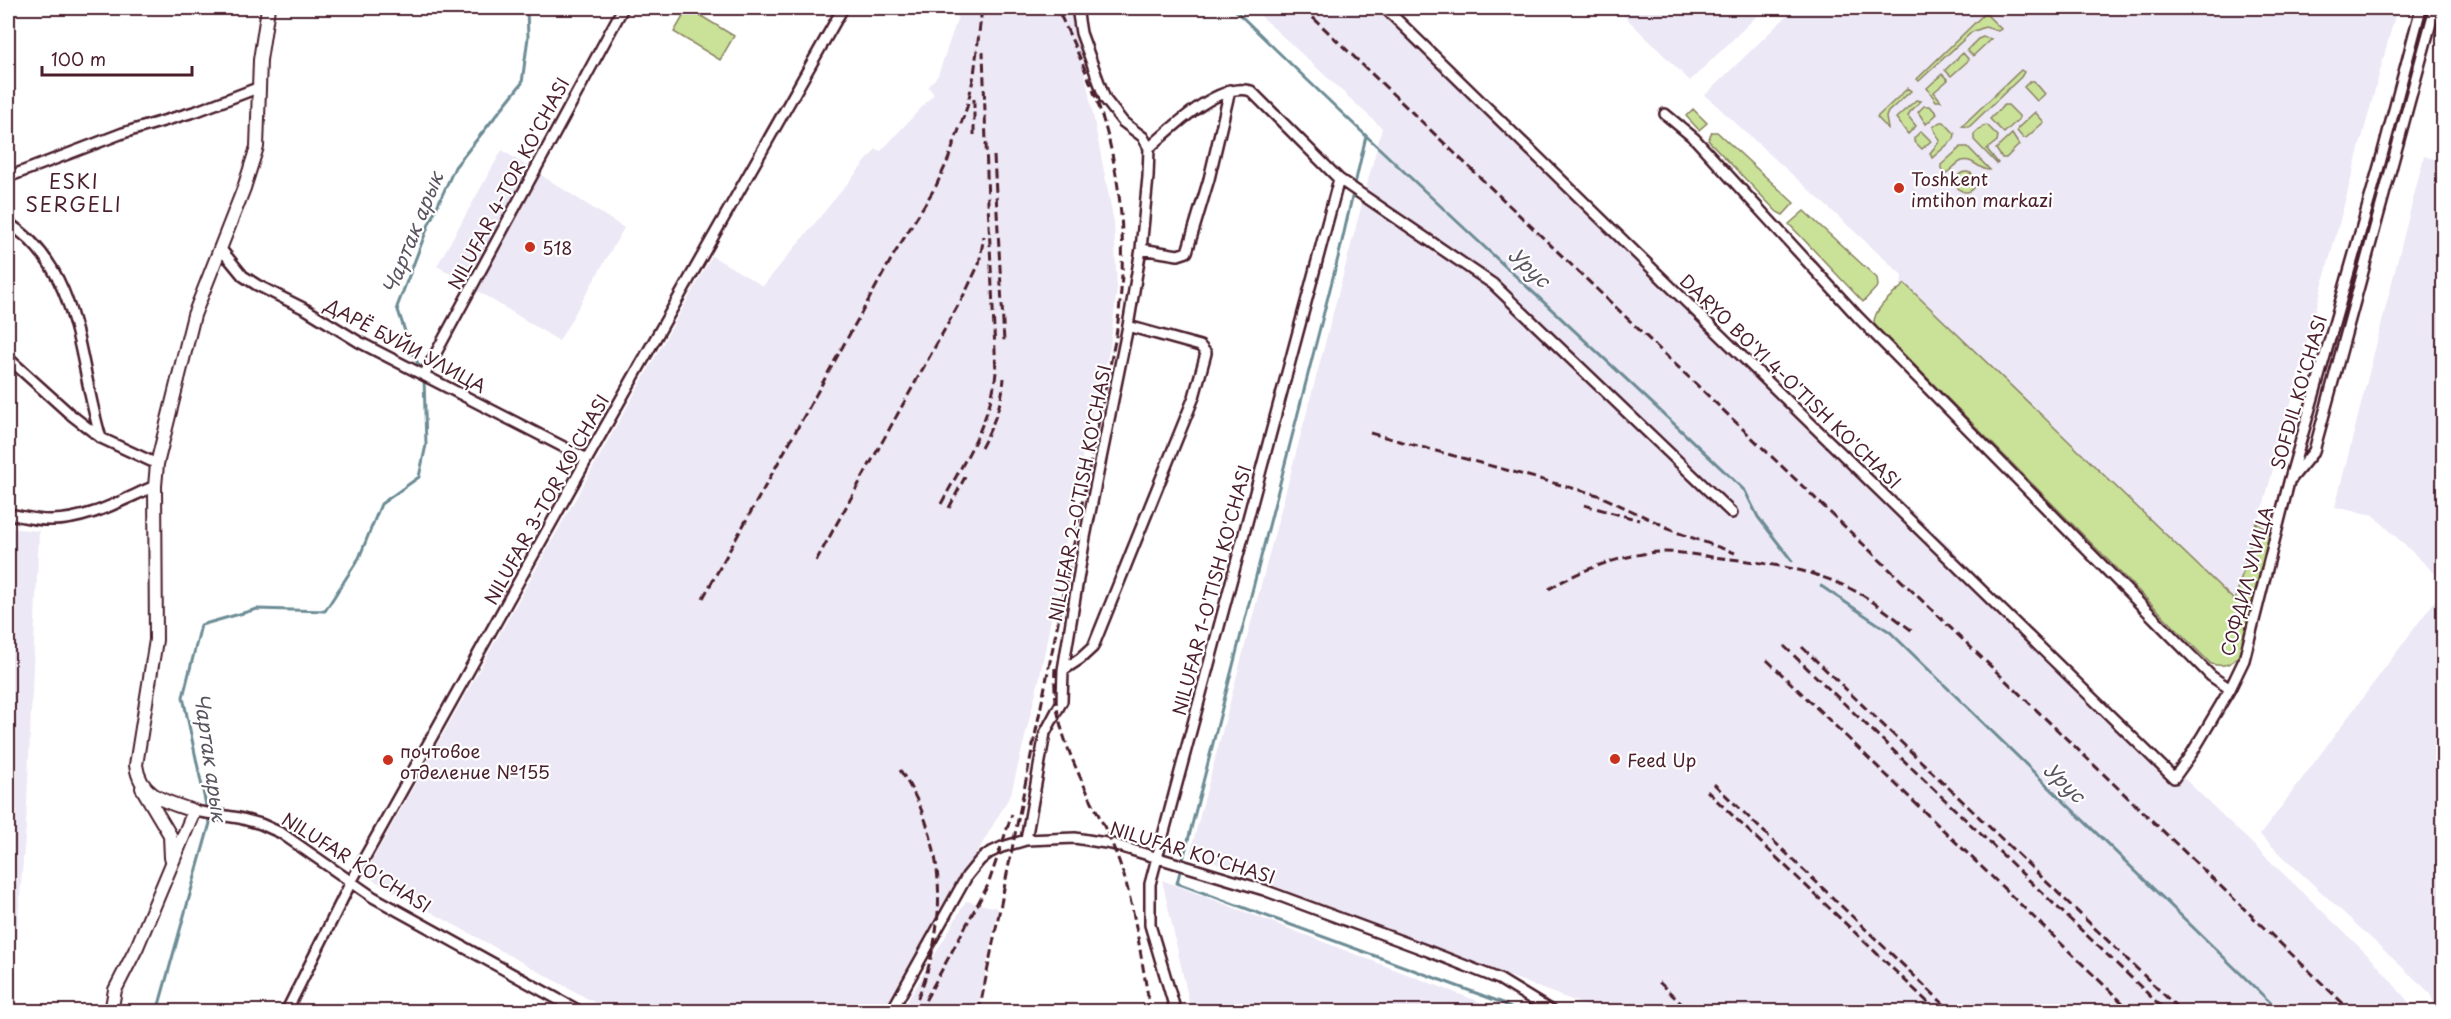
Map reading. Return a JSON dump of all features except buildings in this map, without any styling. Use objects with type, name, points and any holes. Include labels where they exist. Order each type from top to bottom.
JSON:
[{"type":"street","points":[[168,874],[172,849],[170,836],[149,802],[140,782],[136,765],[156,640],[155,486],[157,465],[194,315],[257,147],[260,60],[268,8]]},
{"type":"street","name":"NILUFAR 4-TOR KO'CHASI","points":[[424,375],[623,8]]},
{"type":"street","name":"NILUFAR 3-TOR KO'CHASI","points":[[286,1011],[351,882],[587,459],[843,8]]},
{"type":"street","points":[[1077,8],[1081,33],[1105,99],[1114,112],[1143,137],[1149,148],[1184,117],[1230,90],[1241,88],[1251,91],[1339,179],[1493,284],[1732,513]]},
{"type":"street","name":"DARYO BO'YI 4-O'TISH KO'CHASI","points":[[1385,8],[2174,778]]},
{"type":"street","name":"SOFDIL KO'CHASI","points":[[2289,482],[2380,163],[2421,8]]},
{"type":"street","name":"SOFDIL KO'CHASI","points":[[2289,482],[2313,451],[2354,308],[2434,8]]},
{"type":"street","points":[[8,177],[123,134],[197,111],[260,87]]},
{"type":"street","points":[[1141,249],[1178,255],[1187,252],[1209,179],[1230,90]]},
{"type":"street","points":[[1665,114],[1695,139],[1858,317],[2211,676],[2230,689]]},
{"type":"street","name":"NILUFAR 2-O'TISH KO'CHASI","points":[[1026,840],[1046,734],[1062,701],[1063,670],[1085,537],[1128,326],[1141,249],[1149,148]]},
{"type":"street","points":[[2380,163],[2392,166]]},
{"type":"street","name":"NILUFAR 1-O'TISH KO'CHASI","points":[[1176,1011],[1150,925],[1150,884],[1339,179]]},
{"type":"street","points":[[8,223],[27,238],[40,253],[66,296],[83,356],[92,410],[101,438]]},
{"type":"street","name":"ДАРЁ БУЙИ УЛИЦА","points":[[220,248],[243,276],[307,310],[359,342],[587,459]]},
{"type":"street","points":[[2340,304],[2354,308]]},
{"type":"street","points":[[1063,670],[1080,659],[1093,646],[1189,408],[1206,353],[1200,346],[1128,326]]},
{"type":"street","points":[[8,358],[70,414],[101,438],[157,465]]},
{"type":"street","name":"СОФДИЛ УЛИЦА","points":[[2174,778],[2192,753],[2230,689],[2244,660],[2289,482]]},
{"type":"street","points":[[8,514],[49,520],[77,517],[155,486]]},
{"type":"street","name":"NILUFAR KO'CHASI","points":[[140,782],[156,796],[194,811],[261,824],[281,833],[373,897],[581,1011]]},
{"type":"street","points":[[111,1011],[115,990],[137,947],[194,811]]},
{"type":"street","name":"NILUFAR KO'CHASI","points":[[891,1011],[967,876],[980,860],[1002,847],[1026,840],[1089,840],[1264,891],[1428,951],[1499,979],[1554,1011]]},
{"type":"shaded area","points":[[961,8],[1072,8],[1114,222],[1117,289],[1110,347],[1083,453],[1040,676],[1011,794],[885,1011],[610,1011],[364,875],[712,256],[763,286],[876,149],[881,151],[934,94],[928,87],[938,75]]},
{"type":"shaded area","points":[[1252,8],[1391,8],[1695,304],[1942,539],[2030,630],[2375,962],[2416,1011],[1600,1011],[1190,853],[1382,128]]},
{"type":"shaded area","points":[[1616,8],[1765,8],[1690,81]]},
{"type":"shaded area","points":[[1795,8],[2397,8],[2236,607],[1901,286],[1902,275],[1705,95]]},
{"type":"shaded area","name":"518","points":[[502,150],[624,228],[559,341],[437,266]]},
{"type":"shaded area","points":[[2424,156],[2444,162],[2443,581],[2373,515],[2335,507]]},
{"type":"shaded area","points":[[8,528],[39,531],[26,826],[10,1012],[8,1011]]},
{"type":"shaded area","points":[[2443,590],[2444,1011],[2437,1012],[2430,993],[2260,835]]},
{"type":"shaded area","points":[[1162,880],[1503,1011],[1191,1011]]},
{"type":"shaded area","points":[[966,901],[998,908],[978,1011],[902,1011]]},
{"type":"green space","points":[[688,8],[734,36],[720,60],[674,32]]},
{"type":"green space","points":[[1985,13],[2001,29],[1998,31],[1985,27],[1972,32],[1919,81],[1917,79]]},
{"type":"green space","points":[[1983,37],[1991,39],[1973,56],[1967,50]]},
{"type":"green space","points":[[1963,53],[1969,60],[1951,76],[1945,70]]},
{"type":"green space","points":[[2021,70],[2024,72],[2021,77],[1969,127],[1962,126]]},
{"type":"green space","points":[[1942,74],[1948,80],[1934,92],[1941,101],[1936,101],[1927,88]]},
{"type":"green space","points":[[2030,81],[2034,81],[2045,94],[2037,101],[2024,87]]},
{"type":"green space","points":[[1908,88],[1911,91],[1888,112],[1886,117],[1888,129],[1877,117]]},
{"type":"green space","points":[[1916,100],[1921,101],[1908,116],[1916,126],[1908,134],[1896,118]]},
{"type":"green space","points":[[2004,105],[2008,105],[2019,116],[2019,119],[2004,133],[1990,119]]},
{"type":"green space","points":[[1924,106],[1930,106],[1937,114],[1926,124],[1918,112]]},
{"type":"green space","points":[[1693,109],[1707,123],[1699,130],[1686,116]]},
{"type":"green space","points":[[2035,112],[2044,122],[2026,138],[2023,138],[2017,131],[2018,128]]},
{"type":"green space","points":[[1944,122],[1955,134],[1954,139],[1932,158],[1930,153],[1940,141],[1933,127]]},
{"type":"green space","points":[[1987,125],[1998,136],[1997,141],[1987,149],[1997,164],[1974,140],[1974,134]]},
{"type":"green space","points":[[1921,131],[1931,141],[1922,149],[1914,141]]},
{"type":"green space","points":[[1712,132],[1717,132],[1794,203],[1783,215],[1777,212],[1708,140]]},
{"type":"green space","points":[[2012,134],[2019,145],[2006,158],[2002,158],[1996,149]]},
{"type":"green space","points":[[1961,147],[1968,147],[1990,170],[1966,161],[1960,162],[1946,173],[1941,169],[1941,165]]},
{"type":"green space","points":[[1966,172],[1973,175],[1976,182],[1973,189],[1966,192],[1959,189],[1956,182],[1959,175]]},
{"type":"green space","points":[[1804,211],[1877,278],[1878,286],[1863,302],[1789,224]]},
{"type":"green space","points":[[1905,284],[2235,601],[2256,522],[2271,534],[2240,655],[2224,665],[2211,664],[1874,324],[1880,307]]},
{"type":"waterway","name":"Чартак арык","points":[[423,372],[412,353],[397,307],[429,224],[455,167],[522,83],[528,37],[527,8]]},
{"type":"waterway","name":"Урус","points":[[1233,8],[1745,491],[1758,517],[1792,561]]},
{"type":"waterway","points":[[1366,136],[1340,250],[1177,883],[1503,1003],[1516,1012]]},
{"type":"waterway","name":"Чартак арык","points":[[207,810],[183,697],[201,625],[257,609],[325,611],[359,558],[381,504],[419,477],[426,445],[424,378]]},
{"type":"waterway","name":"Урус","points":[[1821,586],[1890,632],[2280,1012]]},
{"type":"waterway","name":"Чартак арык","points":[[157,1012],[210,823],[208,817]]},
{"type":"railway","points":[[703,598],[893,256],[936,186],[967,107],[974,75],[982,8]]},
{"type":"railway","points":[[979,1012],[1116,336],[1120,306],[1121,217],[1113,159],[1093,89],[1057,8]]},
{"type":"railway","points":[[1303,8],[2352,1012]]},
{"type":"railway","points":[[941,504],[982,424],[989,407],[996,372],[983,52]]},
{"type":"railway","points":[[974,99],[974,139]]},
{"type":"railway","points":[[994,156],[1004,342]]},
{"type":"railway","points":[[816,561],[966,291],[979,264],[984,236]]},
{"type":"railway","points":[[981,448],[996,415],[1004,378]]},
{"type":"railway","points":[[1370,433],[1598,495],[1673,530]]},
{"type":"railway","points":[[949,508],[965,477]]},
{"type":"railway","points":[[1584,505],[1639,520]]},
{"type":"railway","points":[[1665,528],[1735,553]]},
{"type":"railway","points":[[1549,589],[1584,571],[1622,558],[1656,552],[1672,552],[1765,563],[1816,575],[1858,592],[1914,632]]},
{"type":"railway","points":[[1784,646],[2167,1012]]},
{"type":"railway","points":[[1802,647],[2182,1012]]},
{"type":"railway","points":[[1767,660],[2132,1012]]},
{"type":"railway","points":[[1055,668],[1056,697],[1061,725],[1069,750],[1115,850],[1129,893],[1151,1012]]},
{"type":"railway","points":[[900,770],[916,797],[927,825],[938,882],[938,912],[934,941],[917,1000]]},
{"type":"railway","points":[[1714,784],[1952,1012]]},
{"type":"railway","points":[[1707,791],[1938,1012]]},
{"type":"railway","points":[[919,1012],[988,885],[1012,814]]},
{"type":"railway","points":[[2444,885],[2440,941],[2444,997]]},
{"type":"railway","points":[[1659,982],[1690,1012]]},
{"type":"place","name":"Toshkent imtihon markazi","points":[[1899,188]]},
{"type":"place","name":"518","points":[[530,247]]},
{"type":"place","name":"Feed Up","points":[[1615,759]]},
{"type":"place","name":"почтовое отделение №155","points":[[388,760]]},
{"type":"district","name":"ESKI SERGELI","points":[[74,192]]}]
